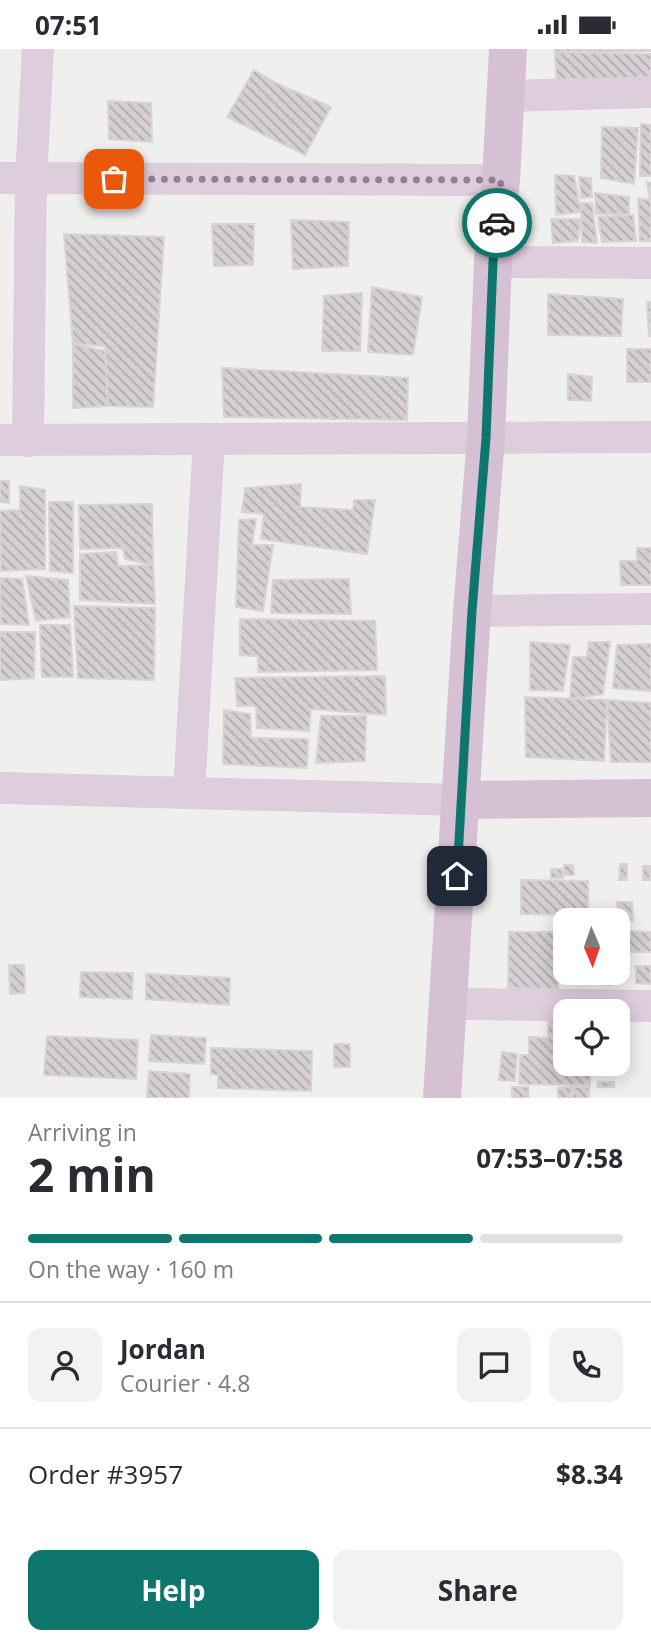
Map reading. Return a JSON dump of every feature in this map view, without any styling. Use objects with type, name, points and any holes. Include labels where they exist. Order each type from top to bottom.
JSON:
[{"type":"street","points":[[38,49],[14,440],[651,437]]},
{"type":"street","points":[[442,1098],[472,611],[486,438],[493,262],[501,180],[508,49]]},
{"type":"street","points":[[506,96],[651,92]]},
{"type":"street","points":[[0,178],[501,180]]},
{"type":"street","points":[[493,262],[651,263]]},
{"type":"street","points":[[189,793],[209,439]]},
{"type":"street","points":[[472,611],[651,609]]},
{"type":"street","points":[[0,788],[461,800],[651,799]]},
{"type":"street","points":[[449,1004],[651,1006]]},
{"type":"building","points":[[555,49],[651,49],[651,51],[555,52]]},
{"type":"building","points":[[555,52],[651,54],[651,83],[557,88]]},
{"type":"building","points":[[254,70],[280,85],[331,107],[305,155],[227,117]]},
{"type":"building","points":[[108,101],[151,103],[152,142],[109,139]]},
{"type":"building","points":[[641,124],[651,125],[651,176],[640,176]]},
{"type":"building","points":[[602,127],[638,128],[634,184],[601,178]]},
{"type":"building","points":[[555,175],[574,176],[581,212],[556,215]]},
{"type":"building","points":[[579,177],[591,178],[592,197],[581,198]]},
{"type":"building","points":[[647,182],[651,183],[651,241],[640,241],[638,198],[650,200]]},
{"type":"building","points":[[595,193],[629,197],[629,214],[596,214]]},
{"type":"building","points":[[581,203],[592,203],[597,243],[582,242]]},
{"type":"building","points":[[633,215],[636,241],[602,242],[598,217]]},
{"type":"building","points":[[551,219],[581,219],[578,241],[553,243]]},
{"type":"building","points":[[291,220],[349,222],[348,266],[293,269]]},
{"type":"building","points":[[212,224],[254,224],[253,265],[214,266]]},
{"type":"building","points":[[64,234],[164,237],[153,407],[108,406],[105,346],[73,344]]},
{"type":"building","points":[[372,287],[422,297],[413,355],[368,352]]},
{"type":"building","points":[[362,293],[360,351],[322,351],[324,296]]},
{"type":"building","points":[[548,294],[623,299],[621,336],[548,335]]},
{"type":"building","points":[[647,302],[651,302],[651,336],[649,336]]},
{"type":"building","points":[[73,344],[105,351],[108,406],[73,408]]},
{"type":"building","points":[[627,349],[651,349],[651,382],[627,382]]},
{"type":"building","points":[[222,368],[408,378],[407,420],[224,417]]},
{"type":"building","points":[[568,374],[592,377],[591,401],[568,400]]},
{"type":"building","points":[[0,481],[9,481],[9,503],[0,502]]},
{"type":"building","points":[[301,484],[300,507],[353,510],[354,500],[375,500],[367,554],[261,539],[264,514],[242,512],[245,488]]},
{"type":"building","points":[[20,486],[45,490],[45,569],[1,571],[0,511],[20,510]]},
{"type":"building","points":[[49,502],[73,502],[73,573],[50,571]]},
{"type":"building","points":[[152,504],[153,565],[125,559],[123,548],[80,549],[79,505]]},
{"type":"building","points":[[256,519],[252,545],[273,545],[263,611],[236,607],[239,520]]},
{"type":"building","points":[[637,548],[651,548],[651,585],[621,585],[620,561],[637,561]]},
{"type":"building","points":[[116,552],[118,566],[153,565],[155,604],[80,600],[80,554]]},
{"type":"building","points":[[26,576],[68,580],[70,617],[36,621]]},
{"type":"building","points":[[0,578],[22,579],[29,625],[1,624]]},
{"type":"building","points":[[349,579],[351,614],[271,613],[273,580]]},
{"type":"building","points":[[74,606],[155,608],[154,680],[78,678]]},
{"type":"building","points":[[240,619],[375,621],[377,670],[258,672],[258,656],[240,655]]},
{"type":"building","points":[[40,625],[70,625],[73,677],[42,677]]},
{"type":"building","points":[[0,632],[35,632],[34,678],[0,680]]},
{"type":"building","points":[[530,642],[570,645],[563,691],[530,690]]},
{"type":"building","points":[[589,642],[610,642],[603,694],[570,699],[573,657],[587,657]]},
{"type":"building","points":[[651,644],[651,691],[613,688],[617,645]]},
{"type":"building","points":[[385,676],[386,715],[311,709],[309,731],[257,728],[256,706],[237,706],[235,678]]},
{"type":"building","points":[[525,697],[607,700],[604,761],[526,757]]},
{"type":"building","points":[[607,700],[651,703],[651,762],[611,762]]},
{"type":"building","points":[[224,710],[250,714],[251,738],[308,739],[307,768],[223,764]]},
{"type":"building","points":[[321,716],[366,716],[365,761],[316,763]]},
{"type":"building","points":[[620,864],[627,864],[627,880],[619,880]]},
{"type":"building","points":[[564,865],[573,865],[574,875],[564,875]]},
{"type":"building","points":[[643,866],[650,866],[650,880],[643,880]]},
{"type":"building","points":[[551,869],[562,869],[563,878],[551,878]]},
{"type":"building","points":[[521,880],[588,881],[588,908],[553,908],[553,914],[521,914]]},
{"type":"building","points":[[617,902],[632,902],[633,921],[630,921],[630,908],[617,908]]},
{"type":"building","points":[[630,931],[651,932],[651,952],[630,952]]},
{"type":"building","points":[[509,932],[553,932],[553,985],[558,985],[558,989],[508,988]]},
{"type":"building","points":[[9,965],[24,965],[25,993],[10,994]]},
{"type":"building","points":[[636,966],[651,966],[651,984],[636,983]]},
{"type":"building","points":[[81,972],[133,973],[132,999],[80,997]]},
{"type":"building","points":[[146,974],[230,978],[229,1005],[146,999]]},
{"type":"building","points":[[548,1019],[553,1019],[553,1076],[590,1076],[590,1085],[519,1084],[520,1055],[529,1055],[529,1037],[548,1038]]},
{"type":"building","points":[[151,1035],[206,1038],[204,1064],[149,1061]]},
{"type":"building","points":[[47,1036],[138,1040],[136,1079],[44,1075]]},
{"type":"building","points":[[334,1044],[350,1044],[350,1067],[334,1067]]},
{"type":"building","points":[[211,1048],[312,1051],[311,1091],[218,1088],[218,1075],[211,1074]]},
{"type":"building","points":[[502,1052],[517,1054],[515,1081],[499,1080]]},
{"type":"building","points":[[149,1071],[190,1074],[189,1098],[147,1098]]},
{"type":"building","points":[[598,1082],[614,1082],[614,1087],[598,1087]]},
{"type":"building","points":[[512,1087],[528,1087],[529,1098],[512,1098]]},
{"type":"building","points":[[571,1087],[571,1098],[558,1098],[558,1088]]},
{"type":"building","points":[[573,1087],[589,1087],[589,1098],[573,1098]]},
{"type":"way so far","points":[[114,179],[501,180],[497,223]]},
{"type":"route","points":[[457,876],[472,611],[486,438],[497,223]]}]
